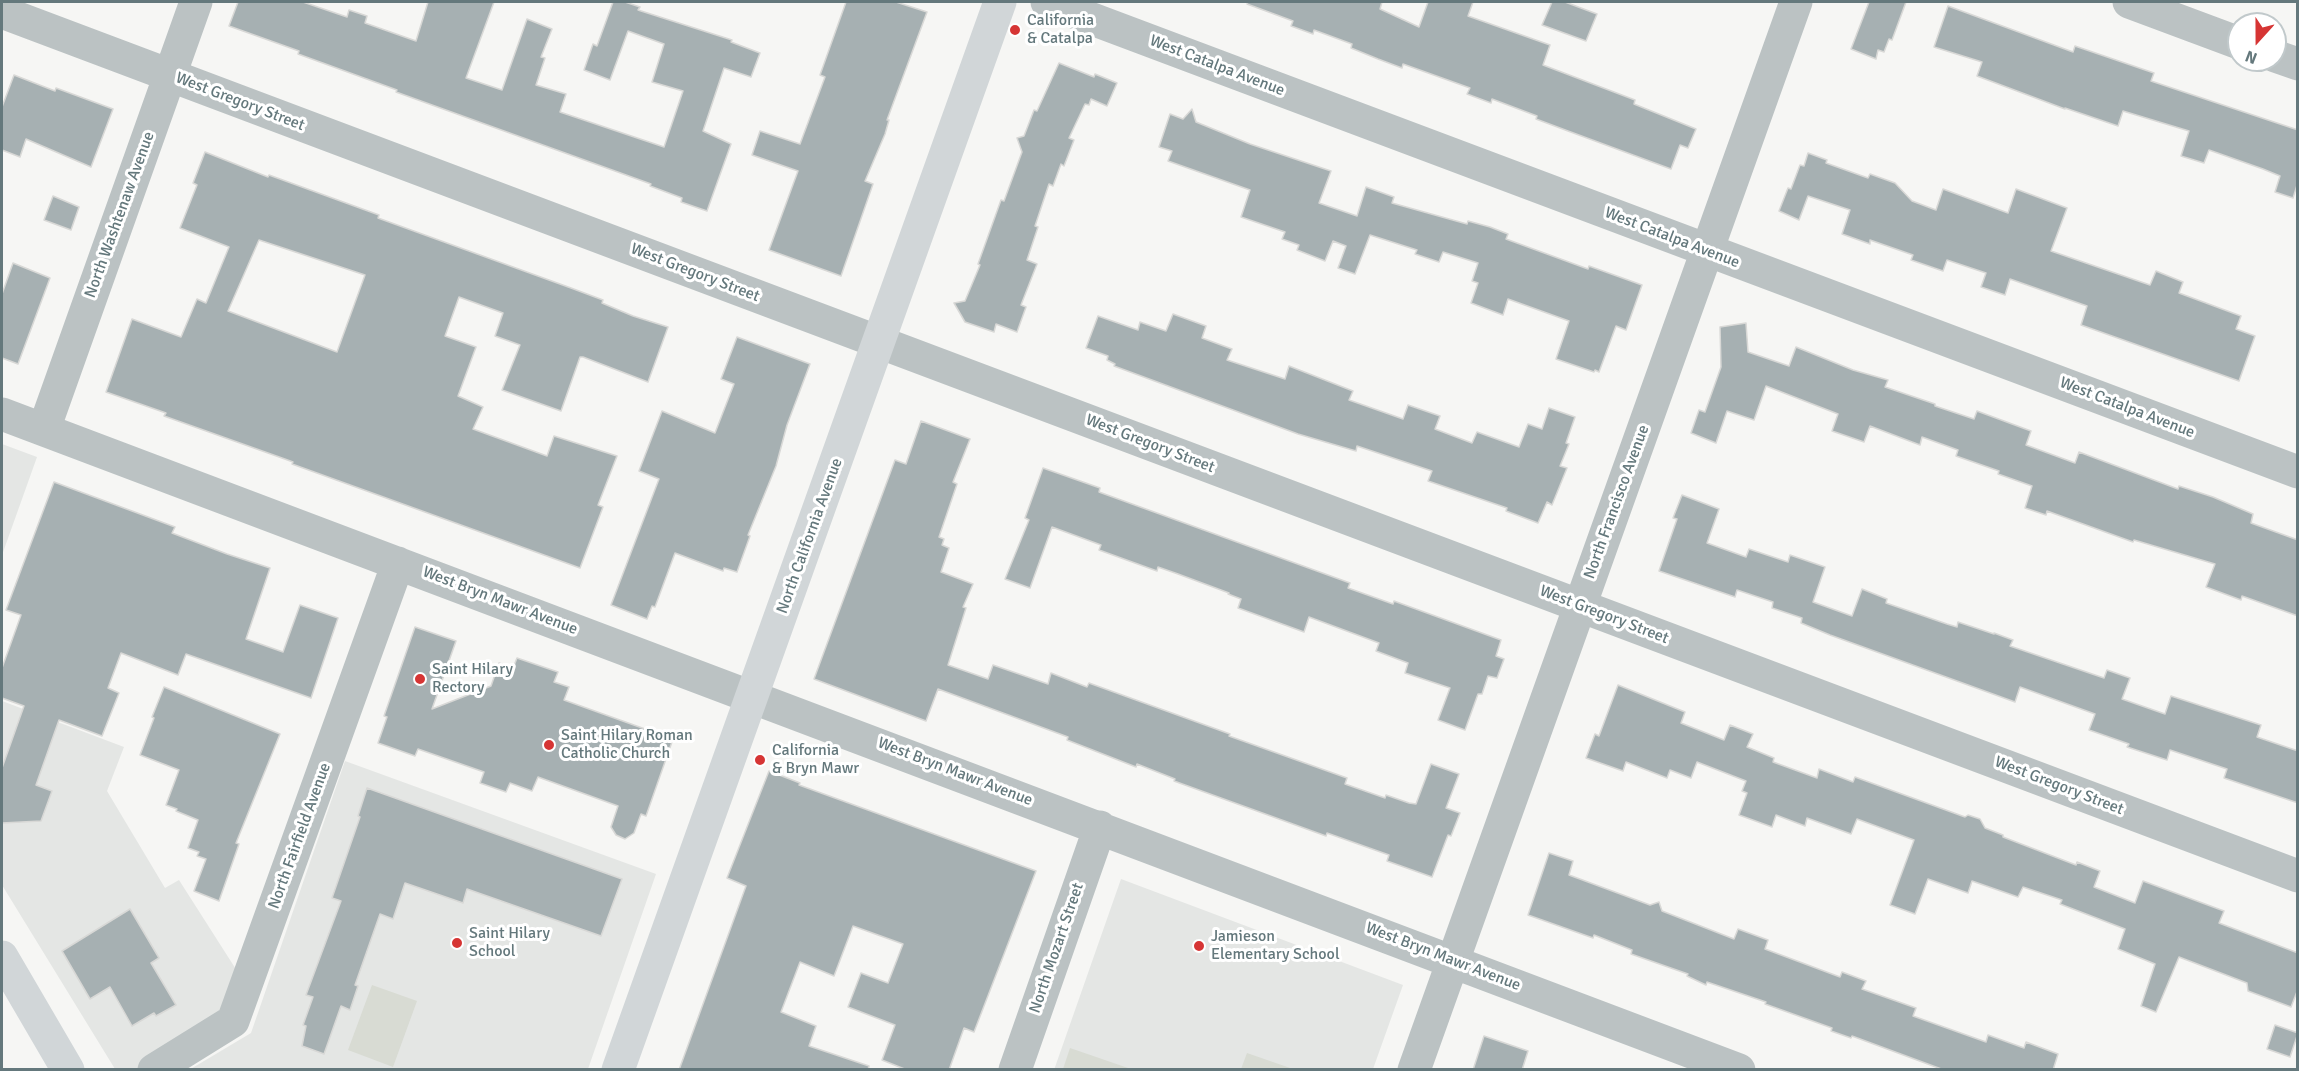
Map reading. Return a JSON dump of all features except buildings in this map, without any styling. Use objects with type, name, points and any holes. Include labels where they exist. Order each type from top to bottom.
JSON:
[{"type":"main road","name":"North California Avenue","points":[[618,1070],[1000,2]]},
{"type":"main road","points":[[2,957],[69,1070]]},
{"type":"street","name":"North Washtenaw Avenue","points":[[44,429],[196,2]]},
{"type":"street","name":"West Catalpa Avenue","points":[[1047,2],[2298,472]]},
{"type":"street","name":"North Francisco Avenue","points":[[1414,1070],[1796,2]]},
{"type":"street","points":[[2129,2],[2227,38]]},
{"type":"street","name":"West Gregory Street","points":[[2,12],[2298,876]]},
{"type":"street","name":"West Bryn Mawr Avenue","points":[[2,414],[1739,1070]]},
{"type":"street","name":"North Fairfield Avenue","points":[[154,1070],[233,1022],[398,563]]},
{"type":"street","name":"North Mozart Street","points":[[1015,1070],[1100,827]]},
{"type":"shaded area","points":[[2,444],[37,457],[2,555]]},
{"type":"shaded area","points":[[2,701],[124,747],[107,791],[165,888],[179,880],[246,985],[158,1069],[115,1069],[2,885]]},
{"type":"shaded area","name":"Saint Hilary School","points":[[345,761],[656,874],[588,1069],[189,1070],[251,1033]]},
{"type":"shaded area","name":"Jamieson Elementary School","points":[[1121,879],[1403,985],[1373,1069],[1054,1070]]},
{"type":"shaded area","points":[[372,985],[417,1001],[393,1067],[348,1050]]},
{"type":"shaded area","points":[[1070,1048],[1131,1069],[1063,1069]]},
{"type":"shaded area","points":[[1247,1053],[1293,1069],[1241,1069]]},
{"type":"place","name":"California & Catalpa","points":[[1015,30]]},
{"type":"place","name":"Saint Hilary Rectory","points":[[420,679]]},
{"type":"place","name":"Saint Hilary Roman Catholic Church","points":[[549,745]]},
{"type":"place","name":"California & Bryn Mawr","points":[[760,760]]},
{"type":"place","name":"Saint Hilary School","points":[[457,943]]},
{"type":"place","name":"Jamieson Elementary School","points":[[1199,946]]}]
